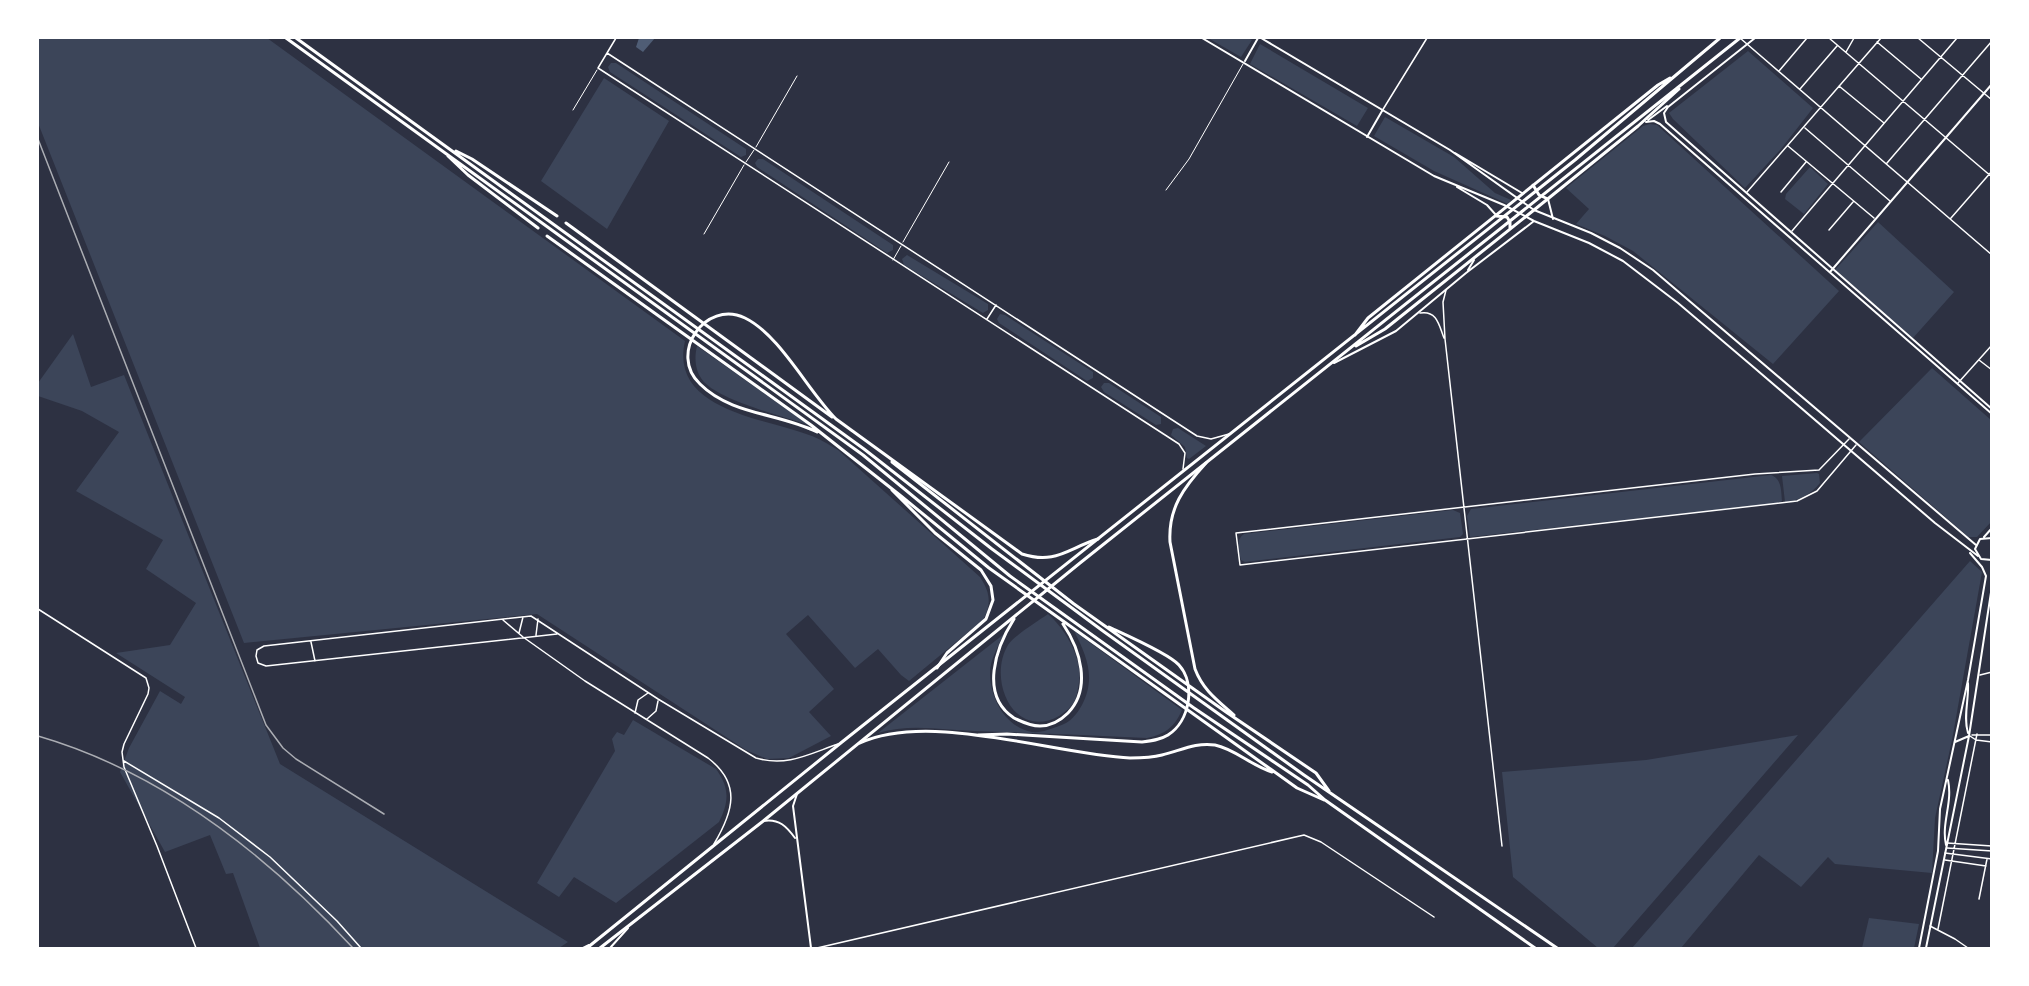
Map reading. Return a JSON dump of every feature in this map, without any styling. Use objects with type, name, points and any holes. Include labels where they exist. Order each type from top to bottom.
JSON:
[{"type":"highway","points":[[286,38],[863,455],[1010,576],[1535,948]]},
{"type":"highway","points":[[296,38],[864,448],[1067,605],[1330,793],[1557,948]]},
{"type":"highway","points":[[585,948],[597,941],[842,742],[1575,160],[1720,38]]},
{"type":"highway","points":[[600,948],[762,822],[1206,463],[1740,38]]},
{"type":"highway","points":[[1354,336],[1368,318],[1658,85],[1678,74]]},
{"type":"highway","points":[[1349,350],[1385,329],[1526,217],[1638,126],[1685,82]]},
{"type":"highway","points":[[451,149],[471,159],[557,216]]},
{"type":"highway","points":[[445,152],[468,174],[538,228]]},
{"type":"highway","points":[[1533,185],[1539,195],[1548,199]]},
{"type":"highway","points":[[1495,217],[1502,215],[1509,218],[1510,226],[1507,232]]},
{"type":"highway","points":[[566,223],[804,398],[1022,554],[1036,558],[1056,557],[1098,538]]},
{"type":"highway","points":[[547,236],[827,438],[1055,617],[1304,792],[1325,800]]},
{"type":"highway","points":[[827,438],[808,428],[738,407],[701,386],[688,362],[688,345],[695,331],[708,320],[723,315],[737,315],[756,325],[784,354],[819,402],[836,419]]},
{"type":"highway","points":[[879,451],[1071,601],[1316,773],[1330,793]]},
{"type":"highway","points":[[1206,463],[1184,488],[1176,502],[1170,524],[1170,542],[1195,669],[1210,695],[1238,718]]},
{"type":"highway","points":[[880,479],[935,532],[981,570],[991,586],[993,600],[986,619],[947,653],[937,668]]},
{"type":"highway","points":[[1014,619],[1001,642],[995,662],[996,694],[1002,707],[1008,713],[1026,723],[1040,726],[1055,723],[1066,715],[1072,709],[1079,694],[1081,677],[1079,658],[1072,639],[1060,620]]},
{"type":"highway","points":[[860,742],[878,735],[899,732],[997,734],[1142,742],[1169,735],[1183,719],[1189,699],[1186,678],[1177,662],[1100,622]]},
{"type":"highway","points":[[975,735],[1127,758],[1153,757],[1192,746],[1221,746],[1257,767],[1276,773]]},
{"type":"street","points":[[616,38],[598,68],[1181,445],[1185,456],[1182,473]]},
{"type":"street","points":[[1202,38],[1367,137],[1487,205],[1494,210],[1495,217]]},
{"type":"street","points":[[1244,62],[1259,38],[1523,193]]},
{"type":"street","points":[[1367,137],[1427,38]]},
{"type":"street","points":[[1740,38],[1992,255]]},
{"type":"street","points":[[1638,126],[1755,38]]},
{"type":"street","points":[[1779,71],[1808,38]]},
{"type":"street","points":[[1829,38],[1992,177]]},
{"type":"street","points":[[1846,52],[1854,38]]},
{"type":"street","points":[[1747,192],[1881,38]]},
{"type":"street","points":[[1918,38],[1992,100]]},
{"type":"street","points":[[1792,231],[1957,38]]},
{"type":"street","points":[[1886,164],[1992,40]]},
{"type":"street","points":[[1877,42],[1922,79]]},
{"type":"street","points":[[1800,90],[1838,45]]},
{"type":"street","points":[[607,53],[1197,436],[1211,439],[1233,433]]},
{"type":"street","points":[[1830,272],[1992,84]]},
{"type":"street","points":[[1839,86],[1885,123]]},
{"type":"street","points":[[1683,94],[1666,109],[1665,118],[1668,124],[1782,222],[1992,414]]},
{"type":"street","points":[[1646,122],[1653,121],[1660,124],[1856,296],[1992,408]]},
{"type":"street","points":[[1804,126],[1891,201]]},
{"type":"street","points":[[1788,145],[1875,219]]},
{"type":"street","points":[[1450,150],[1534,210],[1591,233],[1620,248],[1653,270],[1976,546],[1978,556]]},
{"type":"street","points":[[1781,192],[1807,161]]},
{"type":"street","points":[[1950,219],[1992,171]]},
{"type":"street","points":[[1450,183],[1589,243],[1623,261],[1751,364],[1968,551],[1982,567],[1986,576],[1968,680],[1940,809],[1938,851],[1918,948]]},
{"type":"street","points":[[1548,199],[1553,219]]},
{"type":"street","points":[[1828,230],[1854,201]]},
{"type":"street","points":[[1331,364],[1386,337],[1534,221]]},
{"type":"street","points":[[1779,227],[1782,222]]},
{"type":"street","points":[[1466,273],[1476,256]]},
{"type":"street","points":[[1448,287],[1443,302],[1445,339],[1502,846]]},
{"type":"street","points":[[1856,296],[1859,292]]},
{"type":"street","points":[[987,319],[996,305]]},
{"type":"street","points":[[1412,317],[1424,312],[1433,315],[1445,339]]},
{"type":"street","points":[[1958,382],[1992,345]]},
{"type":"street","points":[[1751,364],[1756,358]]},
{"type":"street","points":[[1979,360],[1992,370]]},
{"type":"street","points":[[1849,439],[1823,467],[1816,471],[1755,474],[1236,533],[1240,565],[1797,501],[1816,491],[1856,445]]},
{"type":"street","points":[[1976,546],[1992,528]]},
{"type":"street","points":[[1984,538],[1992,538]]},
{"type":"street","points":[[1968,551],[1984,561],[1992,560]]},
{"type":"street","points":[[1946,848],[1969,736],[1992,586]]},
{"type":"street","points":[[38,609],[146,678],[148,694],[124,744],[123,761],[195,948]]},
{"type":"street","points":[[519,634],[523,616]]},
{"type":"street","points":[[557,634],[263,666],[258,663],[256,656],[257,650],[264,646],[531,616],[745,753],[769,762],[791,761],[842,742]]},
{"type":"street","points":[[501,619],[585,681],[708,758],[722,771],[731,788],[731,804],[714,845]]},
{"type":"street","points":[[536,636],[538,619]]},
{"type":"street","points":[[311,642],[315,662]]},
{"type":"street","points":[[1979,675],[1992,672]]},
{"type":"street","points":[[1968,680],[1969,699],[1965,722],[1969,736],[1976,740],[1992,742]]},
{"type":"street","points":[[635,712],[638,700],[648,693]]},
{"type":"street","points":[[646,719],[656,711],[658,699]]},
{"type":"street","points":[[1955,742],[1977,734],[1992,735]]},
{"type":"street","points":[[1938,929],[1977,734]]},
{"type":"street","points":[[123,761],[219,818],[270,857],[337,921],[361,948]]},
{"type":"street","points":[[1926,948],[1946,853],[1943,833],[1950,803],[1947,778]]},
{"type":"street","points":[[801,790],[793,806],[811,948]]},
{"type":"street","points":[[762,822],[771,820],[782,823],[797,840]]},
{"type":"street","points":[[817,948],[974,914],[1304,835],[1321,842],[1434,917]]},
{"type":"street","points":[[1946,848],[1991,851],[1992,846],[1947,843]]},
{"type":"street","points":[[1946,853],[1992,859]]},
{"type":"street","points":[[1979,899],[1987,858]]},
{"type":"street","points":[[1944,860],[1986,866]]},
{"type":"street","points":[[610,948],[642,915]]},
{"type":"street","points":[[1930,926],[1968,948]]},
{"type":"lane","points":[[1166,190],[1189,159],[1244,62]]},
{"type":"lane","points":[[573,110],[598,68]]},
{"type":"lane","points":[[704,234],[797,76]]},
{"type":"lane","points":[[892,260],[949,162]]},
{"type":"shaded area","points":[[38,38],[267,38],[685,341],[684,364],[691,382],[705,397],[746,416],[813,436],[838,450],[980,577],[989,598],[988,609],[983,620],[909,681],[878,649],[855,668],[808,615],[786,634],[834,689],[809,712],[831,736],[789,758],[767,759],[746,750],[537,614],[244,643],[38,123]]},
{"type":"shaded area","points":[[639,38],[655,38],[643,52],[636,47]]},
{"type":"shaded area","points":[[1208,38],[1247,38],[1252,40],[1241,57]]},
{"type":"shaded area","points":[[1260,44],[1368,108],[1357,126],[1250,64]]},
{"type":"shaded area","points":[[1748,51],[1813,108],[1781,149],[1745,188],[1669,113]]},
{"type":"shaded area","points":[[611,63],[616,63],[746,149],[746,155],[741,157],[610,72],[608,67]]},
{"type":"shaded area","points":[[604,78],[669,121],[607,229],[541,181]]},
{"type":"shaded area","points":[[1385,117],[1454,157],[1495,193],[1511,200],[1508,204],[1434,171],[1374,136]]},
{"type":"shaded area","points":[[1657,125],[1839,291],[1773,364],[1633,251],[1576,224],[1589,209],[1566,188],[1643,126]]},
{"type":"shaded area","points":[[758,159],[763,159],[893,245],[893,250],[887,253],[757,167],[755,163]]},
{"type":"shaded area","points":[[1810,167],[1828,184],[1804,214],[1785,199],[1786,194]]},
{"type":"shaded area","points":[[1878,222],[1954,292],[1913,338],[1835,270]]},
{"type":"shaded area","points":[[907,255],[988,304],[988,310],[983,313],[904,265],[902,259]]},
{"type":"shaded area","points":[[1000,314],[1093,372],[1093,378],[1087,381],[999,323],[997,319]]},
{"type":"shaded area","points":[[73,334],[91,387],[124,375],[280,764],[568,942],[559,948],[260,948],[233,873],[226,874],[210,835],[165,852],[120,772],[129,748],[160,691],[181,704],[185,697],[116,653],[170,645],[196,603],[146,569],[163,540],[76,491],[119,432],[82,411],[38,396],[38,383]]},
{"type":"shaded area","points":[[697,346],[809,425],[738,402],[713,389],[704,382],[697,369]]},
{"type":"shaded area","points":[[1932,368],[1991,420],[1991,522],[1977,537],[1968,537],[1859,442]]},
{"type":"shaded area","points":[[1104,383],[1109,383],[1161,417],[1161,424],[1156,425],[1104,392],[1101,387]]},
{"type":"shaded area","points":[[1178,428],[1206,446],[1189,459],[1187,458],[1185,447],[1171,435],[1173,429]]},
{"type":"shaded area","points":[[1817,473],[1820,483],[1812,491],[1800,498],[1785,502],[1782,476]]},
{"type":"shaded area","points":[[1771,475],[1777,479],[1780,486],[1782,501],[1779,503],[1470,537],[1467,516],[1471,509]]},
{"type":"shaded area","points":[[1453,510],[1460,513],[1463,534],[1460,537],[1245,562],[1241,560],[1239,553],[1239,539],[1244,534]]},
{"type":"shaded area","points":[[1970,561],[1982,572],[1952,740],[1935,818],[1932,873],[1835,864],[1828,857],[1801,887],[1759,855],[1681,948],[1632,948]]},
{"type":"shaded area","points":[[1048,614],[1061,628],[1071,645],[1080,673],[1078,689],[1072,705],[1059,716],[1043,722],[1029,720],[1018,714],[1009,703],[1003,689],[1001,674],[1002,659],[1011,641]]},
{"type":"shaded area","points":[[1074,631],[1182,710],[1172,726],[1164,732],[1147,738],[926,728],[902,728],[878,733],[1004,634],[990,668],[993,692],[1001,710],[1014,724],[1032,732],[1067,723],[1080,708],[1086,695],[1089,676],[1083,649]]},
{"type":"shaded area","points":[[633,720],[716,769],[726,789],[726,801],[722,815],[719,822],[616,903],[574,877],[559,897],[537,883],[615,751],[612,739],[617,732],[624,735]]},
{"type":"shaded area","points":[[1798,735],[1613,948],[1598,948],[1513,877],[1502,772],[1646,760]]},
{"type":"shaded area","points":[[1869,918],[1919,924],[1914,948],[1862,948]]},
{"type":"railway","points":[[38,139],[266,725],[283,748],[296,759],[384,814]]},
{"type":"railway","points":[[38,736],[84,752],[127,771],[169,794],[210,821],[285,881],[353,948]]}]
